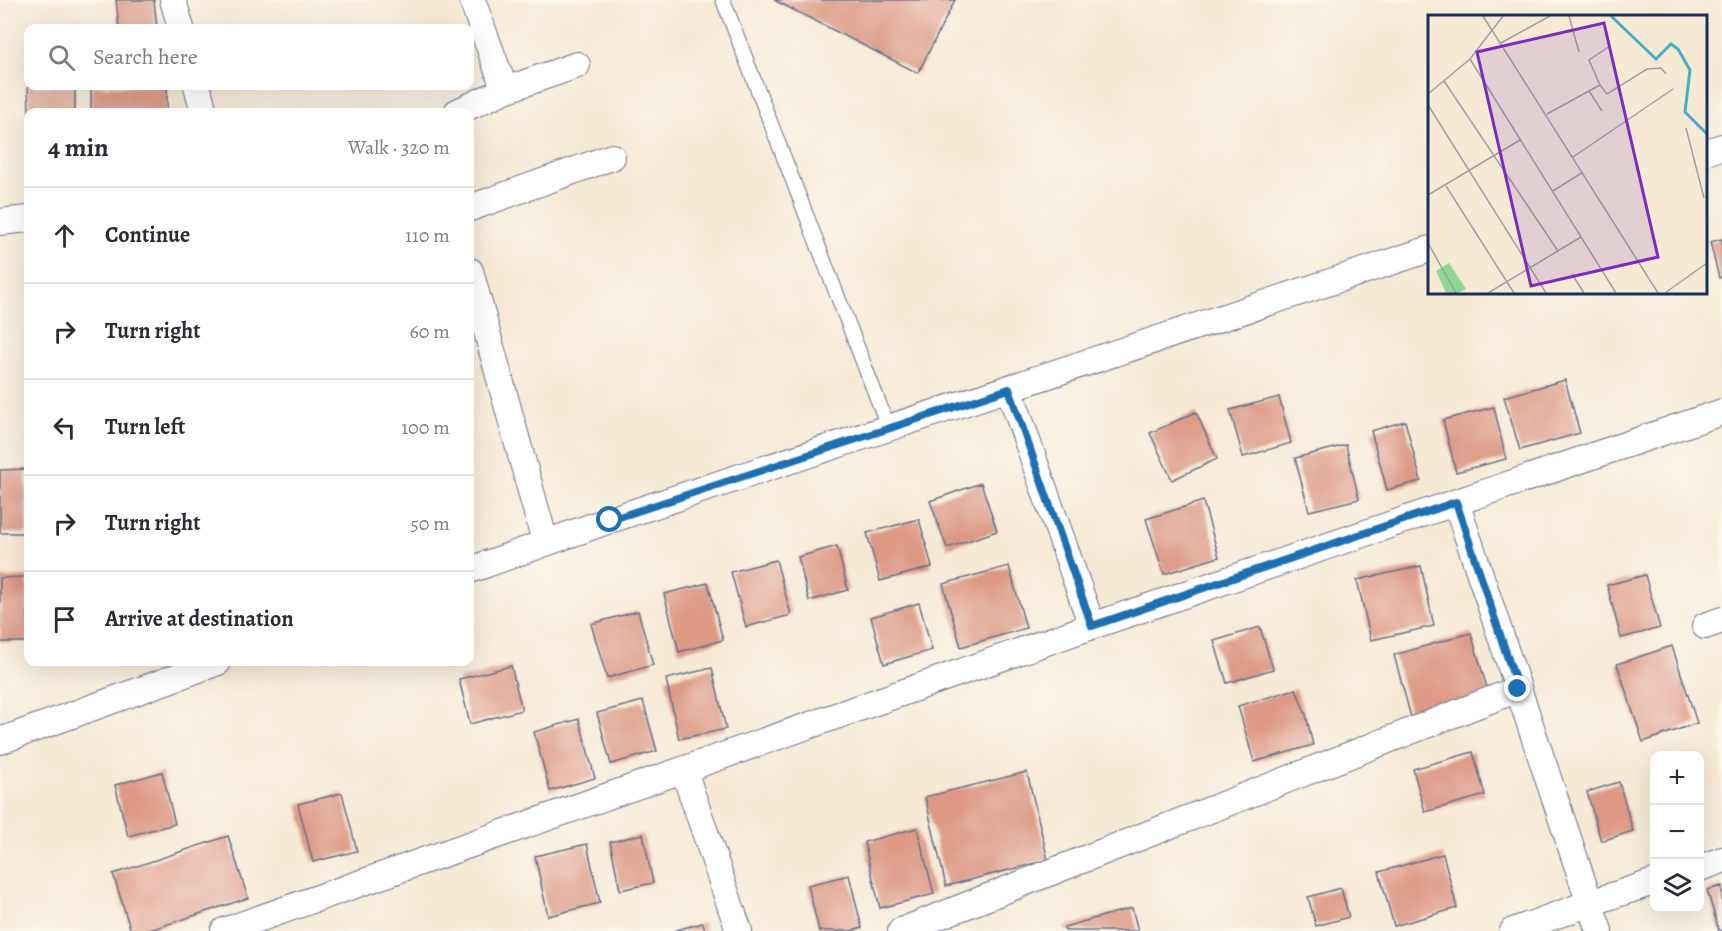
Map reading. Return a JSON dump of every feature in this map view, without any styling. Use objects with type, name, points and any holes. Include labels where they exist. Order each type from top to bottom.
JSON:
[{"type":"street","points":[[173,0],[180,24]]},
{"type":"street","points":[[472,0],[505,90]]},
{"type":"street","points":[[467,108],[505,90],[577,65]]},
{"type":"street","points":[[198,90],[203,108]]},
{"type":"street","points":[[1707,152],[1722,147]]},
{"type":"street","points":[[474,207],[612,157]]},
{"type":"street","points":[[0,222],[24,219]]},
{"type":"street","points":[[474,569],[545,542],[1428,250]]},
{"type":"street","points":[[474,285],[545,542]]},
{"type":"street","points":[[1009,389],[1092,626]]},
{"type":"street","points":[[224,931],[1092,626],[1722,412]]},
{"type":"street","points":[[1456,502],[1599,931]]},
{"type":"street","points":[[0,741],[207,666]]},
{"type":"street","points":[[901,931],[1518,689]]},
{"type":"street","points":[[684,771],[739,931]]},
{"type":"street","points":[[1704,867],[1722,860]]},
{"type":"street","points":[[1513,931],[1650,883]]},
{"type":"lane","points":[[723,0],[889,429]]},
{"type":"building","points":[[116,0],[154,0],[157,24],[119,24]]},
{"type":"building","points":[[774,0],[955,0],[918,73]]},
{"type":"building","points":[[28,90],[75,90],[75,108],[29,108]]},
{"type":"building","points":[[91,90],[167,90],[167,108],[91,108]]},
{"type":"building","points":[[1722,239],[1722,277],[1719,278],[1710,242]]},
{"type":"building","points":[[1565,380],[1580,433],[1520,450],[1504,397]]},
{"type":"building","points":[[1279,397],[1291,443],[1243,457],[1230,410]]},
{"type":"building","points":[[1494,407],[1506,459],[1456,472],[1443,420]]},
{"type":"building","points":[[1196,412],[1217,459],[1172,480],[1150,433]]},
{"type":"building","points":[[1405,421],[1421,481],[1387,490],[1371,431]]},
{"type":"building","points":[[1346,445],[1359,499],[1309,511],[1295,458]]},
{"type":"building","points":[[24,469],[24,533],[0,533],[0,470]]},
{"type":"building","points":[[981,483],[997,531],[947,548],[930,501]]},
{"type":"building","points":[[1203,501],[1219,557],[1164,574],[1146,519]]},
{"type":"building","points":[[919,519],[932,567],[880,581],[867,533]]},
{"type":"building","points":[[837,546],[848,590],[809,601],[798,557]]},
{"type":"building","points":[[776,560],[791,615],[746,627],[731,572]]},
{"type":"building","points":[[1009,566],[1026,628],[961,647],[943,584]]},
{"type":"building","points":[[1421,566],[1434,626],[1371,640],[1357,580]]},
{"type":"building","points":[[1645,575],[1660,628],[1621,638],[1607,585]]},
{"type":"building","points":[[24,577],[24,642],[0,642],[0,578]]},
{"type":"building","points":[[708,583],[723,640],[679,652],[664,594]]},
{"type":"building","points":[[919,603],[932,650],[884,664],[871,617]]},
{"type":"building","points":[[638,611],[653,665],[607,678],[591,624]]},
{"type":"building","points":[[1260,627],[1273,669],[1227,683],[1214,641]]},
{"type":"building","points":[[1471,633],[1492,705],[1414,728],[1394,655]]},
{"type":"building","points":[[1672,646],[1697,723],[1643,742],[1617,664]]},
{"type":"building","points":[[511,666],[522,710],[470,724],[459,679]]},
{"type":"building","points":[[712,668],[726,729],[679,739],[666,679]]},
{"type":"building","points":[[1296,689],[1306,715],[1313,745],[1254,762],[1238,706]]},
{"type":"building","points":[[643,701],[657,751],[611,764],[597,713]]},
{"type":"building","points":[[579,719],[595,778],[550,791],[534,732]]},
{"type":"building","points":[[1473,752],[1485,795],[1425,812],[1413,769]]},
{"type":"building","points":[[162,772],[175,824],[128,836],[115,785]]},
{"type":"building","points":[[1027,772],[1048,860],[946,886],[925,797]]},
{"type":"building","points":[[1619,782],[1633,831],[1601,841],[1587,792]]},
{"type":"building","points":[[342,793],[357,851],[313,862],[298,804]]},
{"type":"building","points":[[917,828],[934,894],[880,908],[864,842]]},
{"type":"building","points":[[643,834],[653,883],[620,890],[610,842]]},
{"type":"building","points":[[228,836],[248,898],[147,931],[131,931],[113,874]]},
{"type":"building","points":[[587,844],[600,903],[548,916],[535,856]]},
{"type":"building","points":[[1443,854],[1457,908],[1394,926],[1379,872]]},
{"type":"building","points":[[849,875],[862,928],[851,931],[819,931],[808,885]]},
{"type":"building","points":[[1722,886],[1722,931],[1719,931],[1707,890]]},
{"type":"building","points":[[1341,888],[1349,917],[1316,926],[1308,897]]},
{"type":"building","points":[[1132,908],[1138,931],[1065,931],[1064,927]]},
{"type":"building","points":[[703,923],[705,931],[676,931],[676,930]]},
{"type":"route","points":[[610,520],[1009,389],[1092,626],[1456,502],[1518,689]]}]
